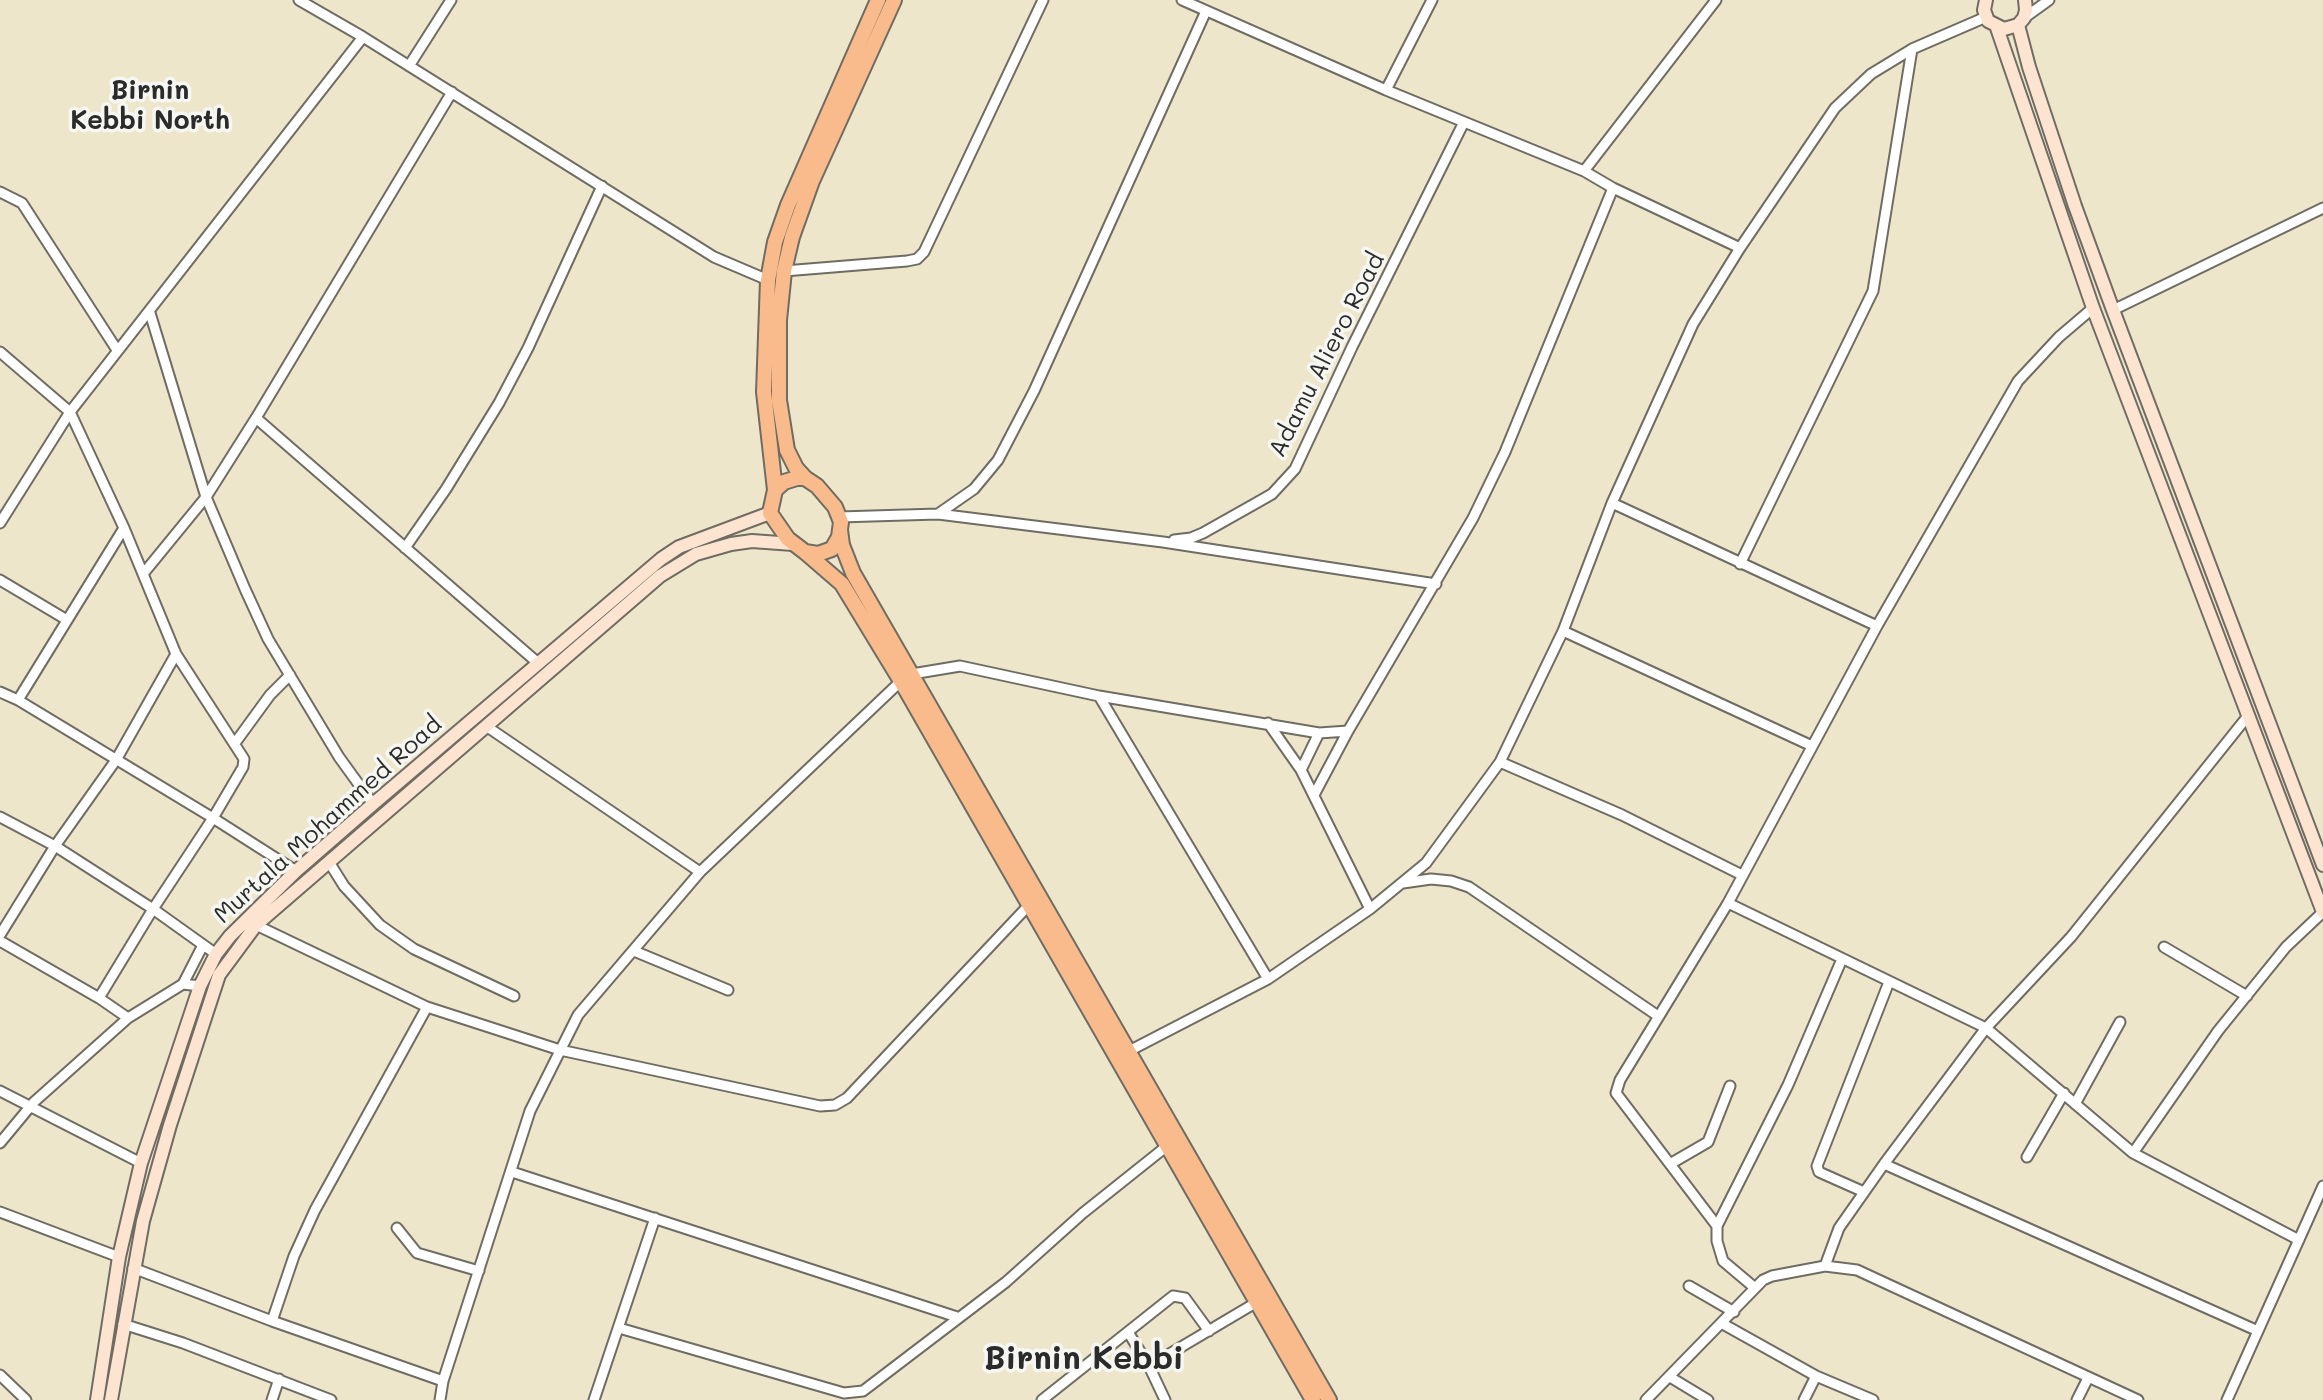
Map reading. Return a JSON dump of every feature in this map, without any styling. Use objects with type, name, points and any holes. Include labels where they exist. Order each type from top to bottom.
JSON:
[{"type":"main road","points":[[878,0],[788,205],[775,242],[768,280],[764,392],[775,490],[770,513],[779,529],[842,584],[907,678],[1129,1051],[1329,1400]]},
{"type":"main road","points":[[894,0],[812,181],[792,237],[784,271],[779,320],[779,400],[787,450],[796,468],[827,497],[840,524],[842,545],[853,573],[1029,905],[1313,1400]]},
{"type":"main road","points":[[1986,0],[1986,17],[1997,28],[2093,308],[2323,912]]},
{"type":"main road","points":[[2025,0],[2026,10],[2021,22],[2070,192],[2323,865]]},
{"type":"main road","points":[[1997,28],[2004,29],[2021,22]]},
{"type":"main road","points":[[775,490],[790,479],[805,478]]},
{"type":"main road","name":"Murtala Mohammed Road","points":[[111,1400],[143,1221],[213,992],[230,959],[271,903],[296,871],[538,663],[679,547],[770,513]]},
{"type":"main road","points":[[799,548],[818,554],[832,549],[840,524]]},
{"type":"main road","name":"Murtala Mohammed Road","points":[[97,1400],[119,1257],[141,1163],[200,986],[216,954],[230,936],[329,862],[678,563],[696,554],[752,541],[799,548]]},
{"type":"street","points":[[299,0],[714,257],[768,280]]},
{"type":"street","points":[[409,66],[451,0]]},
{"type":"street","points":[[784,271],[907,261],[917,259],[924,252],[1043,0]]},
{"type":"street","points":[[1182,0],[1386,90],[1584,171],[1613,188],[1740,248]]},
{"type":"street","points":[[1386,90],[1432,0]]},
{"type":"street","points":[[1584,171],[1716,0]]},
{"type":"street","points":[[2021,22],[2049,0]]},
{"type":"street","points":[[938,514],[974,489],[998,460],[1034,391],[1206,11]]},
{"type":"street","points":[[1129,1051],[1268,979],[1370,909],[1426,863],[1500,762],[1563,631],[1612,503],[1693,324],[1740,248],[1835,108],[1871,74],[1912,49],[1986,17]]},
{"type":"street","points":[[2,517],[70,412],[363,37]]},
{"type":"street","points":[[1740,564],[1873,291],[1912,49]]},
{"type":"street","points":[[143,574],[206,497],[452,92]]},
{"type":"street","name":"Adamu Aliero Road","points":[[1163,542],[1191,538],[1218,525],[1272,494],[1295,469],[1464,122]]},
{"type":"street","points":[[405,548],[499,403],[528,348],[602,186]]},
{"type":"street","points":[[1314,795],[1348,731],[1436,584],[1505,452],[1613,188]]},
{"type":"street","points":[[0,192],[22,203],[117,350]]},
{"type":"street","points":[[2113,310],[2323,208]]},
{"type":"street","points":[[1717,1226],[1616,1093],[1620,1080],[1728,903],[1877,626],[2018,381],[2059,337],[2093,308]]},
{"type":"street","points":[[150,313],[206,497],[268,639],[339,757],[373,804]]},
{"type":"street","points":[[0,352],[70,412],[124,528],[176,654],[244,759],[243,767],[213,818],[99,998]]},
{"type":"street","points":[[256,418],[538,663]]},
{"type":"street","points":[[1612,503],[1877,626]]},
{"type":"street","points":[[840,524],[938,514],[1163,542],[1436,584]]},
{"type":"street","points":[[18,700],[124,528]]},
{"type":"street","points":[[0,580],[67,620]]},
{"type":"street","points":[[1563,631],[1812,746]]},
{"type":"street","points":[[128,1018],[0,938],[55,846],[116,760],[176,654]]},
{"type":"street","points":[[440,1400],[443,1381],[530,1111],[578,1015],[700,872],[907,678],[960,666],[1099,696],[1319,733],[1348,731]]},
{"type":"street","points":[[235,743],[270,695],[290,675]]},
{"type":"street","points":[[0,692],[18,700],[296,871]]},
{"type":"street","points":[[1099,696],[1268,979]]},
{"type":"street","points":[[1825,1266],[1839,1228],[1986,1028],[2071,937],[2247,717]]},
{"type":"street","points":[[1268,723],[1301,770],[1370,909]]},
{"type":"street","points":[[486,726],[700,872]]},
{"type":"street","points":[[1301,770],[1319,733]]},
{"type":"street","points":[[1500,762],[1622,815],[1742,875]]},
{"type":"street","points":[[0,817],[55,846],[216,954]]},
{"type":"street","points":[[329,862],[344,886],[380,925],[414,949],[514,996]]},
{"type":"street","points":[[1403,883],[1431,879],[1469,887],[1658,1016]]},
{"type":"street","points":[[1728,903],[1986,1028],[2133,1153],[2299,1240]]},
{"type":"street","points":[[256,925],[427,1007],[560,1050],[820,1106],[835,1105],[847,1098],[1029,905]]},
{"type":"street","points":[[2133,1153],[2218,1031],[2286,947],[2323,912]]},
{"type":"street","points":[[0,1143],[29,1107],[128,1018],[183,984],[203,945]]},
{"type":"street","points":[[2164,947],[2247,996]]},
{"type":"street","points":[[634,951],[728,990]]},
{"type":"street","points":[[1755,1288],[1723,1261],[1717,1241],[1717,1226],[1788,1085],[1842,959]]},
{"type":"street","points":[[1864,1192],[1819,1172],[1817,1166],[1889,982]]},
{"type":"street","points":[[183,984],[200,986]]},
{"type":"street","points":[[272,1321],[294,1256],[315,1210],[427,1007]]},
{"type":"street","points":[[2075,1104],[2120,1022]]},
{"type":"street","points":[[1670,1164],[1708,1142],[1730,1086]]},
{"type":"street","points":[[0,1091],[141,1163]]},
{"type":"street","points":[[2027,1157],[2064,1093]]},
{"type":"street","points":[[619,1328],[863,1396],[957,1317],[1006,1282],[1083,1213],[1167,1146]]},
{"type":"street","points":[[1884,1164],[2258,1331]]},
{"type":"street","points":[[512,1172],[957,1317]]},
{"type":"street","points":[[2227,1400],[2323,1186]]},
{"type":"street","points":[[0,1212],[119,1257]]},
{"type":"street","points":[[594,1400],[655,1218]]},
{"type":"street","points":[[397,1228],[417,1253],[479,1271]]},
{"type":"street","points":[[1646,1400],[1755,1288],[1772,1276],[1825,1266],[1857,1270],[2138,1400]]},
{"type":"street","points":[[133,1268],[443,1381]]},
{"type":"street","points":[[1689,1286],[1734,1312]]},
{"type":"street","points":[[1042,1400],[1173,1296],[1185,1298],[1209,1331]]},
{"type":"street","points":[[1149,1366],[1257,1302]]},
{"type":"street","points":[[123,1324],[183,1343],[331,1400]]},
{"type":"street","points":[[1723,1324],[1816,1376],[1873,1400]]},
{"type":"street","points":[[1128,1332],[1165,1400]]},
{"type":"street","points":[[0,1375],[26,1400]]},
{"type":"street","points":[[1804,1400],[1816,1376]]},
{"type":"street","points":[[1670,1377],[1708,1400]]},
{"type":"street","points":[[2077,1400],[2088,1378]]},
{"type":"street","points":[[272,1400],[279,1379]]},
{"type":"district","name":"Birnin Kebbi North","points":[[150,106]]},
{"type":"district","name":"Birnin Kebbi","points":[[1084,1359]]}]
